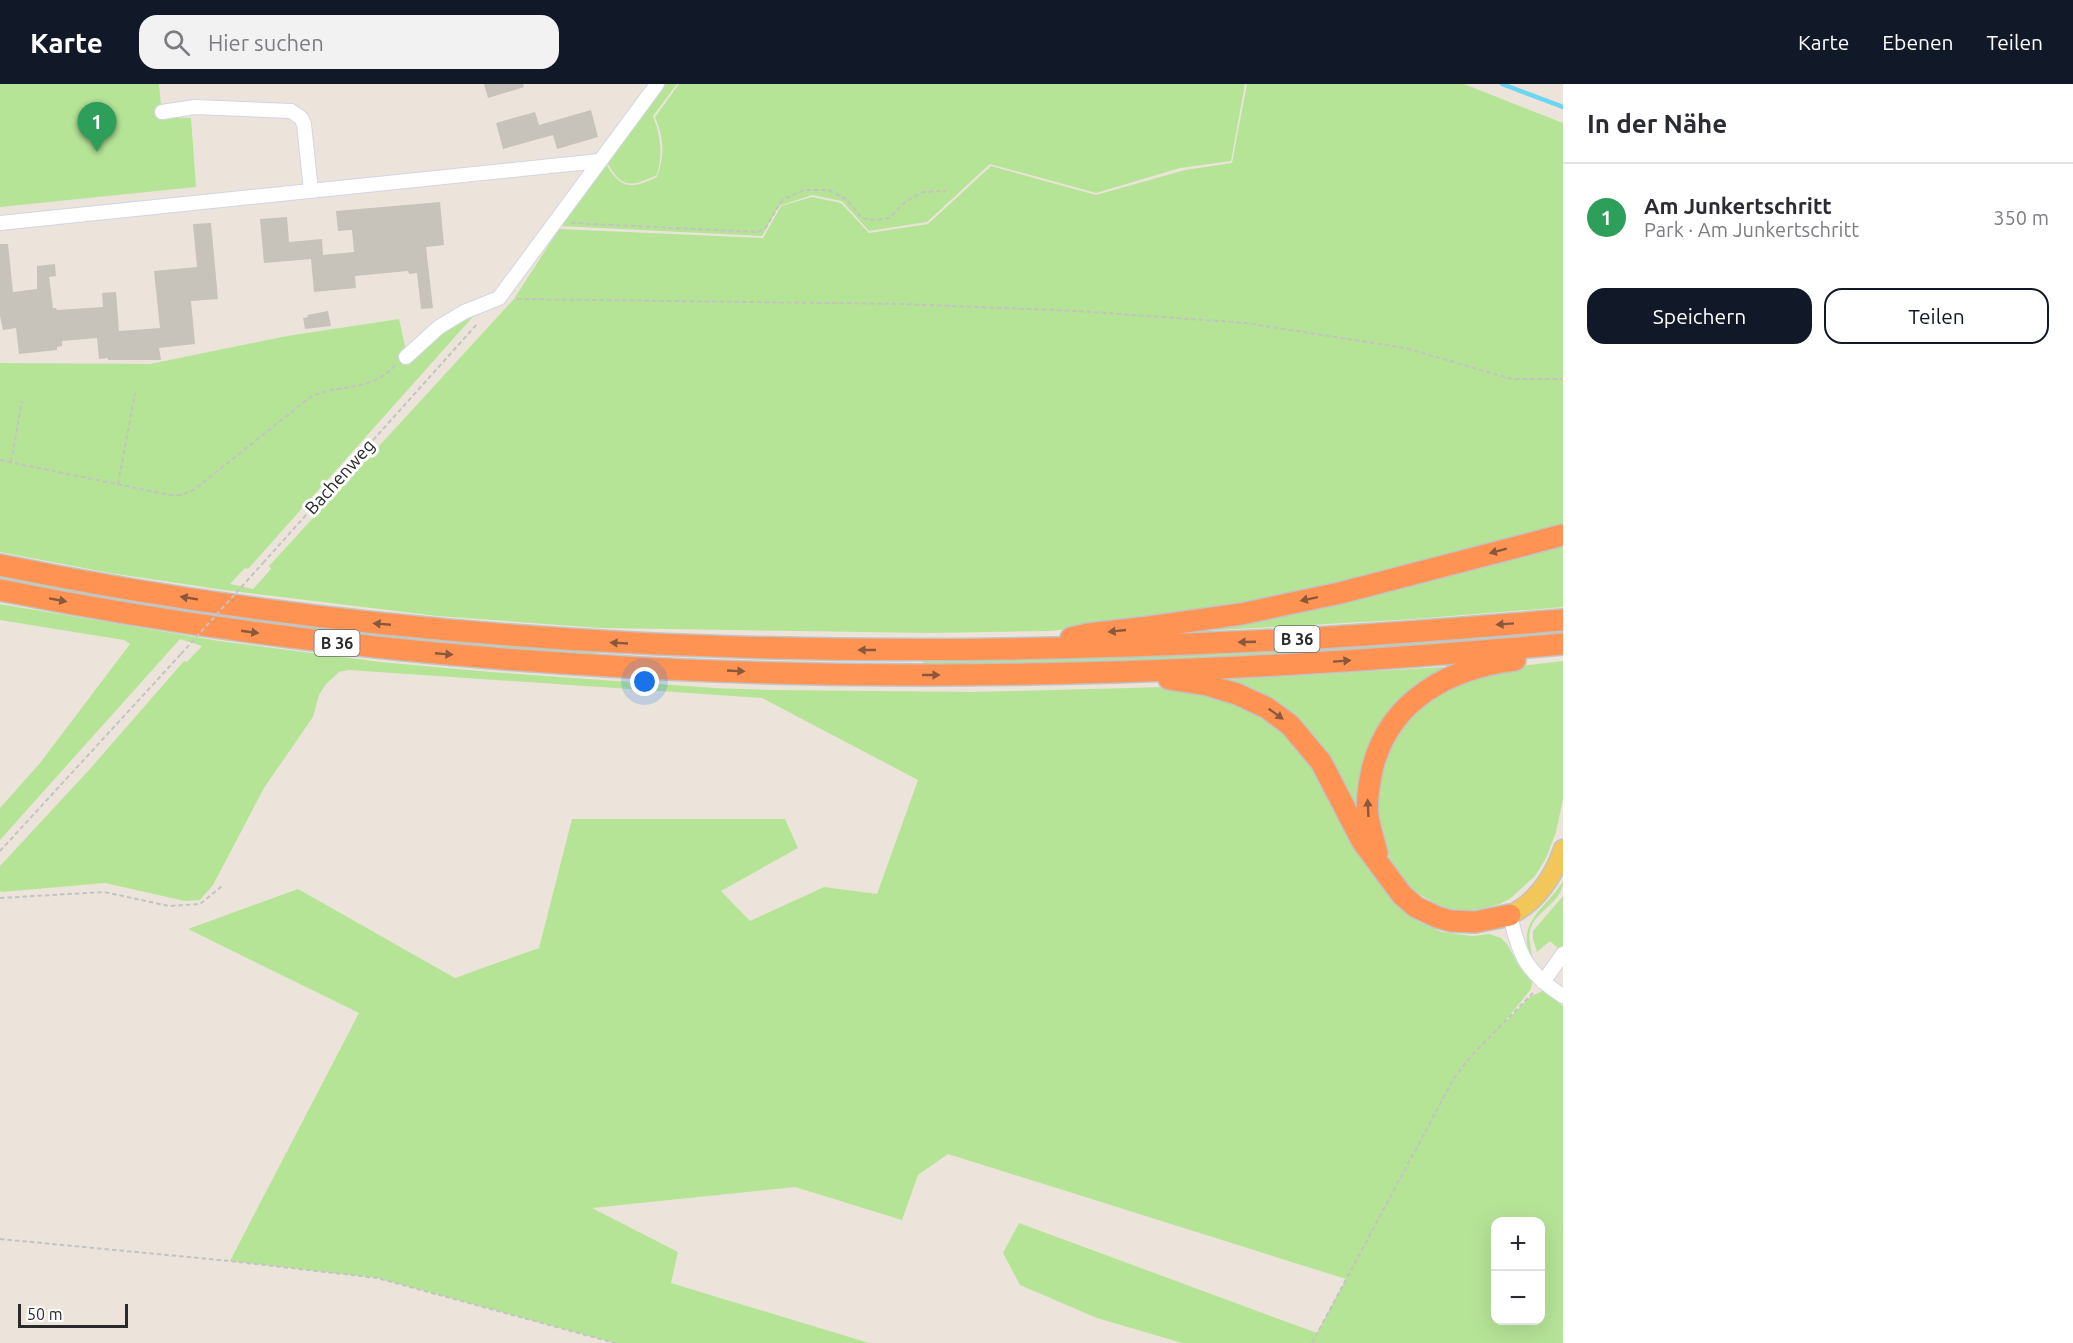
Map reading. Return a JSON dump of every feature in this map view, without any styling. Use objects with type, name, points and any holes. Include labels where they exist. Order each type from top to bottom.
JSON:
[{"type":"highway","name":"B 36","points":[[1031,649],[1088,634],[1241,614],[1318,597],[1540,540],[1560,538]]},
{"type":"highway","name":"B 36","points":[[0,565],[240,606],[361,622],[593,641],[737,648],[1031,649],[1259,641],[1563,620]]},
{"type":"highway","name":"B 36","points":[[0,590],[164,619],[395,650],[564,664],[836,674],[942,675],[1137,671],[1282,664],[1556,645]]},
{"type":"highway","points":[[1509,915],[1475,922],[1451,921],[1416,907],[1402,895],[1381,865],[1368,817],[1370,778],[1380,743],[1400,714],[1426,690],[1476,668],[1524,658],[1556,645]]},
{"type":"highway","name":"B 36","points":[[1137,671],[1182,682],[1207,685],[1237,694],[1267,708],[1290,725],[1321,762],[1362,841],[1381,865]]},
{"type":"main road","points":[[1509,915],[1519,911],[1540,892],[1563,849]]},
{"type":"street","points":[[406,357],[439,327],[464,312],[499,298],[657,84]]},
{"type":"street","points":[[162,112],[195,107],[291,111],[297,114],[304,124],[311,191]]},
{"type":"street","points":[[0,223],[599,161]]},
{"type":"street","points":[[1509,915],[1520,954],[1543,982],[1563,996]]},
{"type":"street","points":[[1543,982],[1563,954]]},
{"type":"path","points":[[556,220],[577,224],[757,232],[765,229],[782,200],[804,190],[829,190],[846,199],[862,218],[875,220],[888,218],[906,201],[923,192],[946,190]]},
{"type":"path","points":[[499,298],[903,304],[1078,311],[1246,323],[1405,348],[1512,379],[1563,379]]},
{"type":"path","name":"Bachenweg","points":[[0,851],[181,654],[478,323]]},
{"type":"path","points":[[0,460],[170,495],[188,494],[309,398],[324,390],[377,380],[406,357]]},
{"type":"path","points":[[118,484],[135,393]]},
{"type":"path","points":[[11,462],[22,400]]},
{"type":"path","points":[[0,898],[104,892],[168,906],[200,904],[222,886]]},
{"type":"path","points":[[1312,1343],[1454,1078],[1473,1054],[1543,982]]},
{"type":"path","points":[[0,1239],[377,1278],[615,1343]]},
{"type":"green space","points":[[0,84],[159,84],[162,117],[191,118],[196,187],[0,207]]},
{"type":"green space","points":[[666,84],[677,84],[653,116],[660,146],[657,175],[640,182],[622,181],[607,162]]},
{"type":"green space","points":[[679,84],[1245,84],[1231,161],[1180,168],[1096,193],[990,164],[927,222],[869,231],[842,201],[812,195],[779,206],[762,236],[560,226],[606,164],[617,179],[628,185],[641,184],[657,177],[662,147],[655,117]]},
{"type":"green space","points":[[1247,84],[1464,84],[1563,123],[1563,528],[1297,598],[1126,624],[1048,631],[930,633],[600,628],[437,616],[224,590],[110,573],[0,552],[0,363],[150,364],[287,336],[399,319],[408,360],[449,328],[478,311],[248,569],[245,568],[230,584],[253,589],[271,569],[269,566],[514,299],[559,229],[763,238],[781,206],[812,197],[841,203],[869,233],[928,224],[991,166],[1096,195],[1185,170],[1232,163]]},
{"type":"green space","points":[[1559,546],[1563,547],[1563,607],[1414,619],[1166,633]]},
{"type":"green space","points":[[0,574],[595,650],[596,655],[595,657],[356,636],[202,615],[0,581]]},
{"type":"green space","points":[[0,604],[219,641],[381,662],[491,672],[772,690],[973,692],[1165,687],[1235,699],[1297,740],[1373,874],[1393,902],[1419,922],[1442,932],[1472,936],[1489,934],[1501,938],[1507,944],[1519,966],[1532,981],[1531,989],[1502,1025],[1530,997],[1544,990],[1563,1006],[1563,1343],[1182,1343],[1097,1318],[1020,1285],[1003,1253],[1019,1223],[1317,1333],[1346,1279],[948,1154],[918,1175],[902,1220],[795,1187],[592,1208],[678,1252],[671,1283],[869,1343],[615,1343],[377,1278],[230,1261],[359,1013],[188,929],[298,889],[455,978],[539,948],[572,819],[785,819],[798,848],[721,891],[750,921],[824,887],[877,894],[918,780],[762,698],[349,670],[339,672],[326,684],[319,695],[313,717],[264,788],[213,885],[200,900],[185,901],[105,883],[2,892],[0,891],[0,866],[89,770],[184,661],[187,662],[202,646],[180,639],[0,840],[0,808],[40,763],[130,644],[124,640],[0,620]]},
{"type":"green space","points":[[1563,629],[1563,635],[1310,653],[927,666],[922,661],[1235,652]]},
{"type":"green space","points":[[1563,661],[1563,799],[1556,832],[1546,858],[1535,876],[1511,898],[1500,904],[1481,909],[1462,911],[1451,909],[1419,894],[1401,876],[1381,837],[1374,798],[1389,740],[1435,693],[1503,668]]},
{"type":"green space","points":[[1462,666],[1403,701],[1362,818],[1337,779],[1222,680]]},
{"type":"green space","points":[[1563,881],[1562,889],[1554,901],[1533,924],[1529,934],[1532,955],[1530,955],[1527,932],[1531,923]]},
{"type":"green space","points":[[1563,896],[1563,953],[1550,941],[1537,952],[1533,931]]},
{"type":"building","points":[[484,84],[523,84],[524,87],[488,98]]},
{"type":"building","points":[[591,110],[598,137],[557,149],[553,135],[503,149],[496,123],[535,112],[539,125]]},
{"type":"building","points":[[440,202],[444,245],[426,247],[433,308],[421,309],[417,273],[409,274],[408,271],[355,276],[356,288],[314,292],[311,259],[264,263],[260,219],[287,217],[289,242],[322,239],[323,255],[354,252],[352,230],[338,231],[336,211]]},
{"type":"building","points":[[211,223],[218,299],[191,301],[195,344],[159,348],[161,360],[99,359],[97,338],[62,341],[62,346],[57,347],[57,350],[19,354],[16,328],[3,330],[0,316],[0,244],[8,244],[13,292],[37,289],[37,266],[55,264],[56,276],[49,277],[53,308],[57,310],[103,307],[102,293],[116,292],[119,331],[160,328],[154,271],[197,267],[193,224]]},
{"type":"building","points":[[328,311],[331,326],[305,329],[303,318],[308,317],[307,315]]},
{"type":"waterway","points":[[1502,84],[1563,107]]},
{"type":"place","name":"Am Junkertschritt","points":[[97,152]]}]
